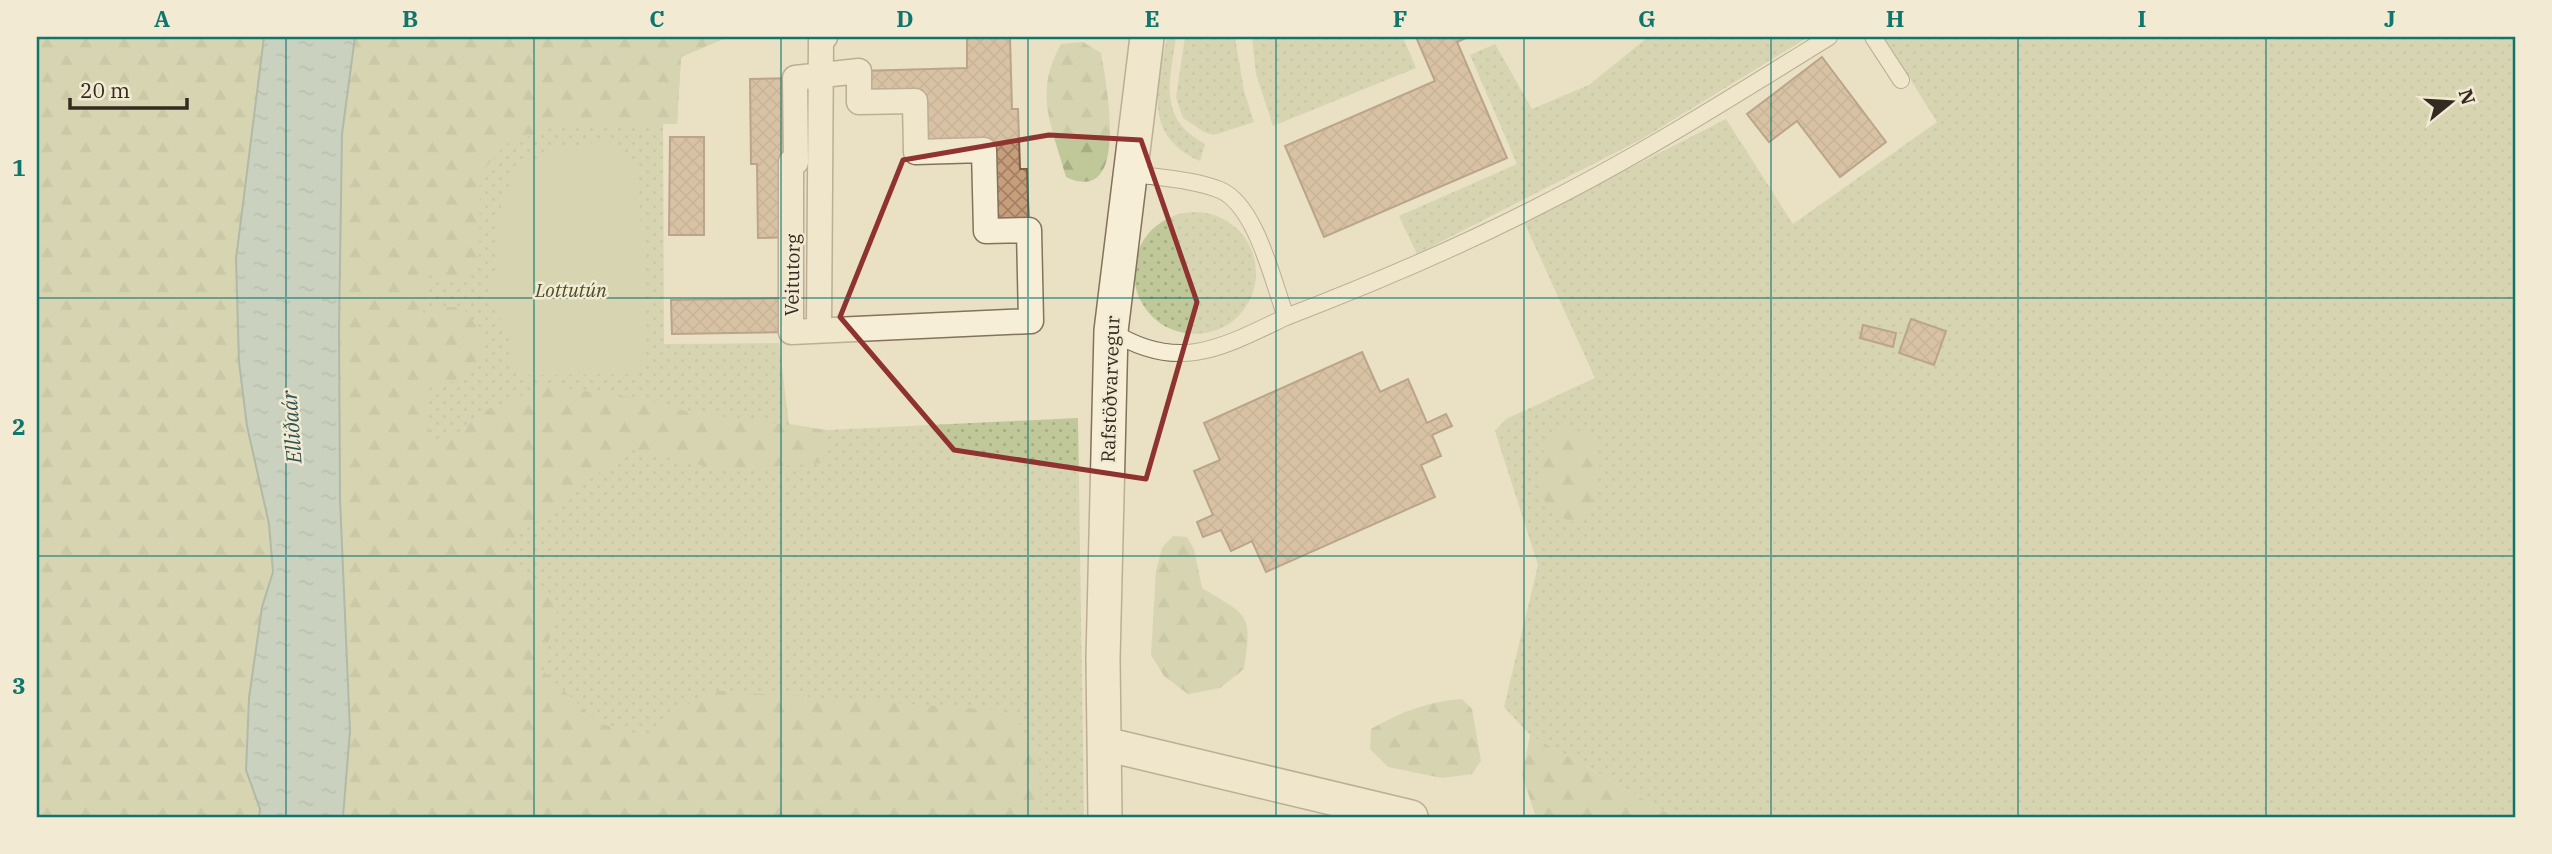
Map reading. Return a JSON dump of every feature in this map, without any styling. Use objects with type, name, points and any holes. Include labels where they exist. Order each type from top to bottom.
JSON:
[{"type":"street","points":[[821,75],[821,39],[825,37]]},
{"type":"street","name":"Rafstöðvarvegur","points":[[1105,817],[1103,659],[1111,331],[1147,37]]},
{"type":"street","name":"Veitutorg","points":[[859,71],[859,103],[915,101],[916,152],[984,150],[986,231],[1029,230],[1031,321],[819,330],[821,75],[859,71]]},
{"type":"street","points":[[1105,744],[1411,817]]},
{"type":"lane","points":[[1111,331],[1151,351],[1196,354],[1232,343],[1286,317],[1410,267],[1543,205],[1716,107],[1829,37]]},
{"type":"lane","points":[[1873,37],[1901,80]]},
{"type":"lane","points":[[1129,173],[1204,186],[1220,190],[1233,198],[1248,217],[1286,317]]},
{"type":"highlighted area","points":[[1049,135],[1141,140],[1197,302],[1146,479],[954,450],[840,317],[903,160]]},
{"type":"green space","points":[[37,37],[728,37],[681,57],[677,124],[663,124],[664,344],[779,343],[789,424],[827,430],[1078,418],[1084,817],[37,817]]},
{"type":"green space","points":[[37,37],[264,37],[236,259],[239,362],[247,426],[269,524],[273,572],[262,607],[246,770],[260,809],[259,817],[37,817]]},
{"type":"green space","points":[[355,37],[728,37],[681,57],[677,124],[562,124],[505,145],[480,174],[479,263],[461,284],[426,274],[423,314],[442,307],[462,307],[479,329],[485,350],[480,360],[462,377],[426,389],[430,440],[454,436],[481,412],[546,386],[644,399],[692,413],[827,430],[823,463],[721,470],[634,449],[586,481],[503,548],[558,608],[541,669],[598,723],[645,736],[708,690],[1008,711],[1039,750],[1040,817],[343,817],[350,731],[340,499],[342,134]]},
{"type":"green space","points":[[1167,37],[1176,37],[1170,84],[1173,111],[1179,123],[1205,144],[1200,161],[1182,151],[1169,138],[1161,124],[1158,92]]},
{"type":"green space","points":[[1185,37],[1235,37],[1244,91],[1254,122],[1214,135],[1204,132],[1183,118],[1176,97]]},
{"type":"green space","points":[[1252,37],[1403,37],[1416,68],[1273,126],[1256,74]]},
{"type":"green space","points":[[1648,37],[1808,37],[1642,139],[1417,254],[1399,216],[1517,164],[1470,55],[1495,44],[1532,109],[1589,85]]},
{"type":"green space","points":[[1884,37],[2515,37],[2515,817],[1675,817],[1530,735],[1504,707],[1538,565],[1495,431],[1506,419],[1595,378],[1524,222],[1726,119],[1793,224],[1937,122]]},
{"type":"green space","points":[[1083,42],[1101,53],[1107,89],[1110,137],[1107,159],[1100,175],[1086,182],[1066,177],[1051,126],[1047,95],[1048,79],[1061,44]]},
{"type":"green space","name":"Lottutún","points":[[606,141],[638,170],[647,336],[638,374],[517,375],[506,328],[486,296],[498,269],[499,212],[517,168],[559,148]]},
{"type":"green space","points":[[1195,212],[1218,217],[1238,230],[1251,250],[1256,273],[1251,296],[1238,316],[1218,329],[1195,334],[1172,329],[1152,316],[1139,296],[1134,273],[1139,250],[1152,230],[1172,217]]},
{"type":"green space","points":[[1560,426],[1587,436],[1598,453],[1596,486],[1586,516],[1571,522],[1550,512],[1540,493],[1539,460]]},
{"type":"green space","points":[[1173,536],[1187,537],[1194,549],[1202,588],[1230,605],[1244,618],[1247,626],[1244,669],[1220,688],[1188,694],[1164,676],[1151,655],[1156,571],[1162,548]]},
{"type":"green space","points":[[1462,699],[1472,709],[1481,761],[1472,774],[1442,778],[1388,767],[1370,749],[1371,729],[1382,723],[1426,705]]},
{"type":"green space","points":[[1530,735],[1675,817],[1536,817],[1522,775]]},
{"type":"water","name":"Elliðaár","points":[[264,37],[355,37],[342,134],[340,499],[350,731],[343,817],[259,817],[260,809],[246,770],[249,698],[262,607],[273,572],[269,524],[247,426],[239,362],[236,259]]},
{"type":"building","points":[[967,37],[1010,37],[1012,109],[1018,109],[1020,169],[1027,169],[1029,230],[986,231],[984,150],[916,152],[915,101],[859,102],[859,71],[967,68]]},
{"type":"building","points":[[1416,37],[1468,37],[1457,42],[1507,158],[1324,237],[1285,146],[1435,81]]},
{"type":"building","points":[[1822,57],[1886,142],[1840,177],[1797,121],[1769,142],[1747,114]]},
{"type":"building","points":[[795,78],[793,237],[758,238],[757,164],[751,164],[750,79]]},
{"type":"building","points":[[670,137],[704,137],[704,235],[669,235]]},
{"type":"building","points":[[790,298],[791,332],[672,334],[671,300]]},
{"type":"building","points":[[1911,319],[1946,331],[1934,365],[1899,353]]},
{"type":"building","points":[[1863,325],[1896,333],[1893,347],[1860,338]]},
{"type":"building","points":[[1362,352],[1380,392],[1408,379],[1427,423],[1446,414],[1452,426],[1432,435],[1441,456],[1421,465],[1435,497],[1266,572],[1252,541],[1231,551],[1221,530],[1203,537],[1197,522],[1213,515],[1194,471],[1220,460],[1204,423]]}]
